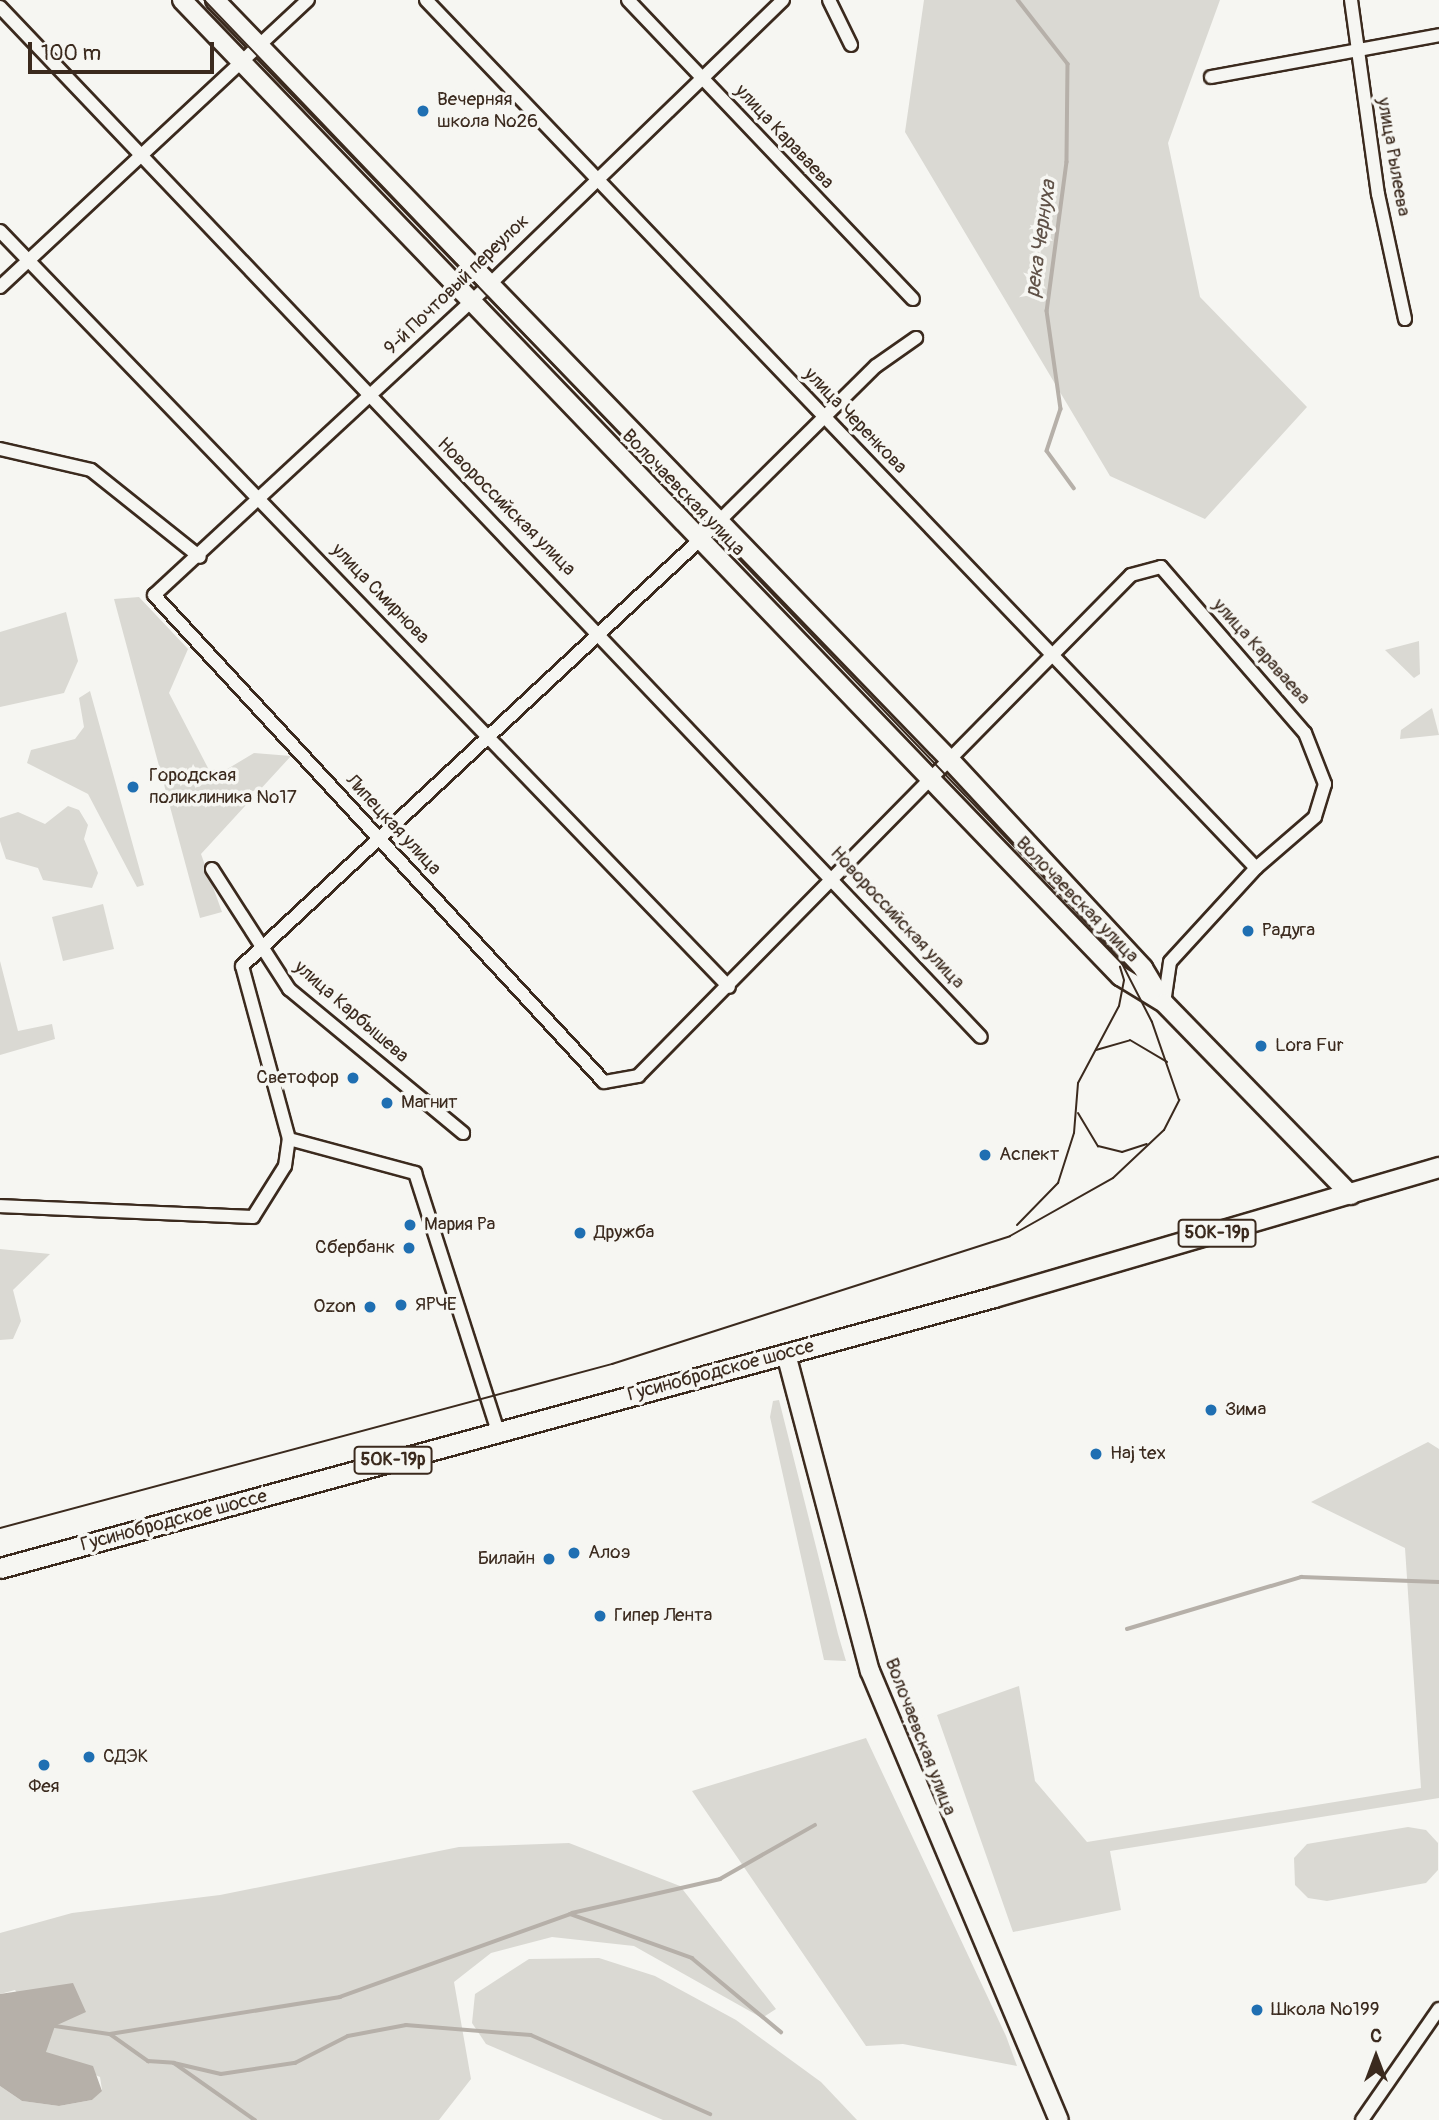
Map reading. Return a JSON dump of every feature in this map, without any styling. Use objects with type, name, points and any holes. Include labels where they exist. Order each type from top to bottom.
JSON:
[{"type":"main road","name":"Волочаевская улица","points":[[182,0],[1120,976],[1164,1003]]},
{"type":"main road","name":"Волочаевская улица","points":[[215,0],[950,760],[1143,968],[1164,1003],[1352,1195]]},
{"type":"main road","name":"Гусинобродское шоссе","points":[[0,1568],[786,1354],[1352,1195],[1439,1167]]},
{"type":"main road","name":"Волочаевская улица","points":[[786,1354],[870,1671],[1059,2120]]},
{"type":"street","points":[[0,287],[137,154],[260,47],[307,0]]},
{"type":"street","name":"улица Черенкова","points":[[426,0],[1256,868]]},
{"type":"street","name":"улица Караваева","points":[[628,0],[913,299]]},
{"type":"street","name":"9-й Почтовый переулок","points":[[154,595],[200,557],[259,498],[489,285],[699,75],[783,0]]},
{"type":"street","points":[[829,0],[850,45]]},
{"type":"street","name":"улица Рылеева","points":[[1351,0],[1356,50],[1405,319]]},
{"type":"street","name":"Новороссийская улица","points":[[0,7],[369,395],[602,632],[981,1037]]},
{"type":"street","points":[[1211,77],[1439,35]]},
{"type":"street","name":"улица Смирнова","points":[[0,231],[491,735],[729,987]]},
{"type":"street","points":[[0,1206],[253,1217],[285,1166],[289,1139],[242,966],[382,841],[491,735],[700,541],[876,366],[916,338]]},
{"type":"street","points":[[0,449],[91,470],[200,557]]},
{"type":"street","name":"улица Караваева","points":[[1052,654],[1147,566],[1170,575],[1274,693],[1305,733],[1325,784],[1315,817],[1256,868]]},
{"type":"street","name":"Липецкая улица","points":[[154,595],[604,1082],[638,1076],[729,987]]},
{"type":"street","points":[[729,987],[1052,654]]},
{"type":"street","points":[[1164,1003],[1170,962],[1256,868]]},
{"type":"street","name":"улица Карбышева","points":[[212,869],[259,949],[289,989],[463,1133]]},
{"type":"street","points":[[289,1139],[415,1173],[498,1431]]},
{"type":"street","points":[[1362,2120],[1439,2009]]},
{"type":"shaded area","points":[[924,0],[1220,0],[1168,143],[1200,297],[1307,407],[1205,519],[1110,476],[905,132]]},
{"type":"shaded area","points":[[139,597],[188,649],[169,693],[208,768],[224,771],[254,753],[291,756],[201,854],[222,912],[200,918],[114,599]]},
{"type":"shaded area","points":[[66,612],[78,661],[64,693],[0,707],[0,632]]},
{"type":"shaded area","points":[[1419,641],[1420,674],[1414,678],[1385,650]]},
{"type":"shaded area","points":[[90,691],[144,885],[137,887],[88,794],[27,763],[31,750],[75,739],[84,727],[79,698]]},
{"type":"shaded area","points":[[1432,708],[1439,735],[1400,739],[1401,730]]},
{"type":"shaded area","points":[[68,806],[79,810],[88,825],[84,839],[98,873],[92,888],[43,880],[38,868],[6,859],[0,841],[0,818],[18,812],[45,824]]},
{"type":"shaded area","points":[[103,904],[114,949],[63,961],[52,917]]},
{"type":"shaded area","points":[[0,961],[18,1031],[52,1024],[55,1039],[0,1055]]},
{"type":"shaded area","points":[[0,1249],[50,1254],[13,1290],[21,1321],[13,1339],[0,1340]]},
{"type":"shaded area","points":[[779,1400],[846,1661],[824,1660],[770,1417],[773,1401]]},
{"type":"shaded area","points":[[1428,1442],[1439,1449],[1439,1798],[1110,1851],[1121,1910],[1013,1932],[937,1715],[1019,1686],[1035,1781],[1087,1842],[1421,1788],[1405,1548],[1311,1502]]},
{"type":"shaded area","points":[[866,1738],[1006,2036],[1017,2066],[903,2044],[866,2046],[692,1791]]},
{"type":"shaded area","points":[[1408,1827],[1426,1830],[1438,1843],[1438,1870],[1426,1883],[1327,1901],[1308,1898],[1295,1885],[1294,1858],[1307,1844]]},
{"type":"shaded area","points":[[569,1843],[680,1886],[776,2009],[762,2018],[634,1946],[552,1937],[491,1953],[454,1982],[471,2079],[439,2120],[0,2120],[0,2086],[22,2101],[59,2106],[92,2100],[102,2090],[100,2077],[46,2053],[47,2035],[15,1990],[0,1994],[0,1933],[72,1913],[220,1895],[459,1847]]},
{"type":"shaded area","points":[[599,1958],[655,1976],[736,2020],[821,2082],[857,2120],[663,2120],[486,2044],[472,2023],[475,1994],[529,1959]]},
{"type":"shaded area","points":[[73,1983],[86,2012],[55,2026],[46,2052],[93,2066],[102,2091],[92,2100],[59,2106],[22,2101],[0,2086],[0,1994]]},
{"type":"waterway","name":"река Чернуха","points":[[1018,0],[1068,64],[1067,162],[1047,311],[1061,409],[1047,451],[1074,488]]},
{"type":"waterway","points":[[1127,1629],[1301,1577],[1439,1582]]},
{"type":"waterway","points":[[572,1913],[720,1879],[815,1825]]},
{"type":"waterway","points":[[110,2034],[340,1997],[570,1914],[692,1958],[781,2032]]},
{"type":"waterway","points":[[174,2063],[221,2074],[295,2063],[348,2036],[406,2025],[531,2035],[710,2114]]},
{"type":"waterway","points":[[55,2026],[110,2034],[148,2061],[174,2063],[255,2120]]},
{"type":"tram line","points":[[0,1528],[612,1364],[1010,1236],[1113,1178],[1164,1130],[1179,1100],[1152,1022],[1117,954],[204,0]]},
{"type":"tram line","points":[[1017,1225],[1058,1183],[1074,1133],[1078,1083],[1119,1006],[1124,980],[1120,967]]},
{"type":"tram line","points":[[1096,1050],[1130,1040],[1167,1062]]},
{"type":"tram line","points":[[1078,1113],[1098,1146],[1122,1152],[1147,1144]]},
{"type":"place","name":"Вечерняя школа №26","points":[[423,111]]},
{"type":"place","name":"Городская поликлиника №17","points":[[133,787]]},
{"type":"place","name":"Радуга","points":[[1248,931]]},
{"type":"place","name":"Lora Fur","points":[[1261,1046]]},
{"type":"place","name":"Светофор","points":[[353,1078]]},
{"type":"place","name":"Магнит","points":[[387,1103]]},
{"type":"place","name":"Аспект","points":[[985,1155]]},
{"type":"place","name":"Мария Ра","points":[[410,1225]]},
{"type":"place","name":"Дружба","points":[[580,1233]]},
{"type":"place","name":"Сбербанк","points":[[409,1248]]},
{"type":"place","name":"ЯРЧЕ","points":[[401,1305]]},
{"type":"place","name":"Ozon","points":[[370,1307]]},
{"type":"place","name":"Зима","points":[[1211,1410]]},
{"type":"place","name":"Haj tex","points":[[1096,1454]]},
{"type":"place","name":"Алоэ","points":[[574,1553]]},
{"type":"place","name":"Билайн","points":[[549,1559]]},
{"type":"place","name":"Гипер Лента","points":[[600,1616]]},
{"type":"place","name":"СДЭК","points":[[89,1757]]},
{"type":"place","name":"Фея","points":[[44,1765]]},
{"type":"place","name":"Школа №199","points":[[1257,2010]]}]
